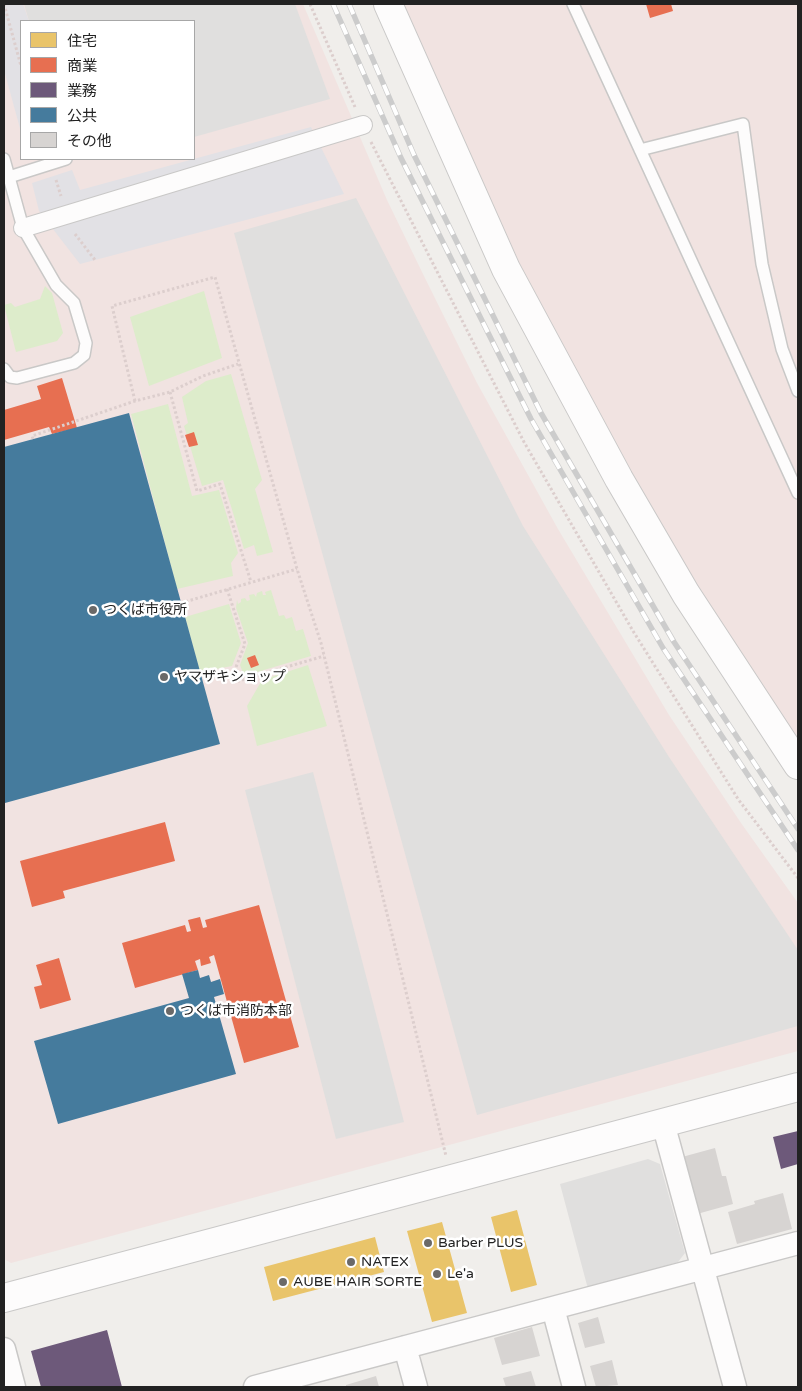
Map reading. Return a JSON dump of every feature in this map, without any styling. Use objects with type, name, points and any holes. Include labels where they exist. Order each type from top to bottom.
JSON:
[{"type":"street","points":[[388,4],[506,269],[614,471],[686,594],[798,765]]},
{"type":"street","points":[[23,228],[363,125]]},
{"type":"street","points":[[4,1298],[798,1087]]},
{"type":"street","points":[[663,1123],[735,1387]]},
{"type":"street","points":[[260,1387],[798,1242]]},
{"type":"street","points":[[553,1308],[574,1387]]},
{"type":"street","points":[[405,1347],[416,1387]]},
{"type":"street","points":[[4,1349],[14,1387]]},
{"type":"lane","points":[[573,4],[798,493]]},
{"type":"lane","points":[[640,150],[743,124],[762,264],[782,349],[798,390]]},
{"type":"lane","points":[[4,159],[23,228],[56,285],[74,303],[86,343],[84,354],[74,363],[17,378],[10,377],[4,369]]},
{"type":"lane","points":[[9,177],[63,160]]},
{"type":"path","points":[[4,4],[20,62]]},
{"type":"path","points":[[310,4],[363,125],[431,262],[534,459],[633,631],[738,799],[798,878]]},
{"type":"path","points":[[134,401],[112,306],[215,277],[238,364],[324,656],[446,1157]]},
{"type":"path","points":[[33,439],[32,436],[134,401],[170,392],[203,376],[238,364]]},
{"type":"path","points":[[170,392],[197,491],[220,484],[250,582]]},
{"type":"path","points":[[181,602],[297,569]]},
{"type":"path","points":[[227,590],[245,644],[236,668],[239,682],[324,656]]},
{"type":"shaded area","points":[[4,4],[303,4],[387,200],[477,383],[558,529],[669,715],[741,823],[798,903],[798,1051],[11,1263],[4,1259]]},
{"type":"shaded area","points":[[4,4],[23,4],[29,20],[20,20],[20,128],[4,70]]},
{"type":"shaded area","points":[[24,4],[295,4],[330,99],[195,137],[195,20],[29,20]]},
{"type":"shaded area","points":[[397,4],[798,4],[798,748],[658,528],[528,291]]},
{"type":"shaded area","points":[[311,127],[344,194],[80,264],[39,211],[32,183],[72,170],[80,190]]},
{"type":"shaded area","points":[[356,198],[523,526],[669,757],[798,950],[798,1026],[477,1115],[234,233]]},
{"type":"shaded area","points":[[313,772],[404,1122],[336,1139],[245,790]]},
{"type":"shaded area","points":[[648,1159],[660,1164],[685,1253],[678,1262],[588,1289],[560,1184]]},
{"type":"green space","points":[[45,286],[52,293],[63,333],[57,341],[16,352],[4,305],[11,303],[15,307],[40,299]]},
{"type":"green space","points":[[204,291],[222,358],[149,386],[130,317]]},
{"type":"green space","points":[[231,374],[262,480],[255,489],[273,552],[257,556],[254,545],[244,549],[223,480],[202,486],[184,426],[188,423],[182,397],[206,381]]},
{"type":"green space","points":[[168,404],[192,496],[219,490],[238,553],[231,563],[233,576],[177,589],[131,414]]},
{"type":"green space","points":[[271,590],[279,616],[284,615],[286,619],[292,617],[296,631],[303,629],[311,656],[244,676],[240,665],[248,643],[236,608],[237,600],[238,604],[241,602],[241,599],[250,600],[249,595],[254,594],[256,597],[257,593],[262,591],[263,595],[266,595],[265,592]]},
{"type":"green space","points":[[229,604],[241,643],[232,666],[200,672],[185,617]]},
{"type":"green space","points":[[308,665],[327,726],[257,746],[247,706],[262,680]]},
{"type":"building: 住宅","points":[[517,1210],[537,1285],[511,1292],[491,1217]]},
{"type":"building: 住宅","points":[[442,1222],[467,1313],[432,1322],[407,1231]]},
{"type":"building: 住宅","points":[[375,1237],[384,1272],[273,1301],[264,1267]]},
{"type":"building: 商業","points":[[646,4],[671,4],[673,11],[650,18]]},
{"type":"building: 商業","points":[[62,378],[77,428],[52,434],[49,427],[4,440],[4,410],[41,399],[37,386]]},
{"type":"building: 商業","points":[[194,432],[198,445],[189,447],[185,435]]},
{"type":"building: 商業","points":[[255,655],[259,665],[251,668],[247,658]]},
{"type":"building: 商業","points":[[165,822],[175,861],[63,891],[65,898],[32,907],[20,861]]},
{"type":"building: 商業","points":[[259,905],[299,1047],[244,1063],[214,955],[209,957],[211,963],[201,966],[200,959],[195,961],[198,970],[135,988],[122,943],[185,925],[187,932],[191,931],[188,920],[200,917],[203,928],[207,927],[205,920]]},
{"type":"building: 商業","points":[[59,958],[71,1000],[40,1009],[34,987],[42,985],[36,965]]},
{"type":"building: 業務","points":[[798,1131],[798,1164],[781,1169],[773,1137]]},
{"type":"building: 業務","points":[[107,1330],[122,1387],[41,1387],[31,1351]]},
{"type":"building: 公共","name":"つくば市役所","points":[[129,413],[220,744],[5,803],[4,447]]},
{"type":"building: 公共","points":[[198,970],[200,978],[209,975],[211,982],[220,979],[224,994],[214,997],[236,1074],[58,1124],[34,1041],[189,998],[182,974]]},
{"type":"building: その他","points":[[715,1148],[722,1176],[726,1176],[733,1204],[697,1214],[682,1157]]},
{"type":"building: その他","points":[[783,1193],[792,1229],[737,1244],[728,1212],[755,1204],[754,1201]]},
{"type":"building: その他","points":[[598,1317],[605,1343],[585,1348],[578,1323]]},
{"type":"building: その他","points":[[532,1327],[540,1356],[502,1365],[494,1338]]},
{"type":"building: その他","points":[[612,1360],[618,1385],[596,1387],[590,1366]]},
{"type":"building: その他","points":[[531,1371],[536,1387],[506,1387],[503,1378]]},
{"type":"building: その他","points":[[376,1376],[379,1387],[346,1387],[346,1385]]},
{"type":"railway","points":[[333,4],[401,158],[531,419],[663,648],[798,850]]},
{"type":"railway","points":[[349,4],[414,155],[541,413],[674,642],[798,829]]},
{"type":"place","name":"つくば市役所","points":[[93,610]]},
{"type":"place","name":"ヤマザキショップ","points":[[164,677]]},
{"type":"place","name":"つくば市消防本部","points":[[170,1011]]},
{"type":"place","name":"Barber PLUS","points":[[428,1243]]},
{"type":"place","name":"NATEX","points":[[351,1262]]},
{"type":"place","name":"Le'a","points":[[437,1274]]},
{"type":"place","name":"AUBE HAIR SORTE","points":[[283,1282]]}]
